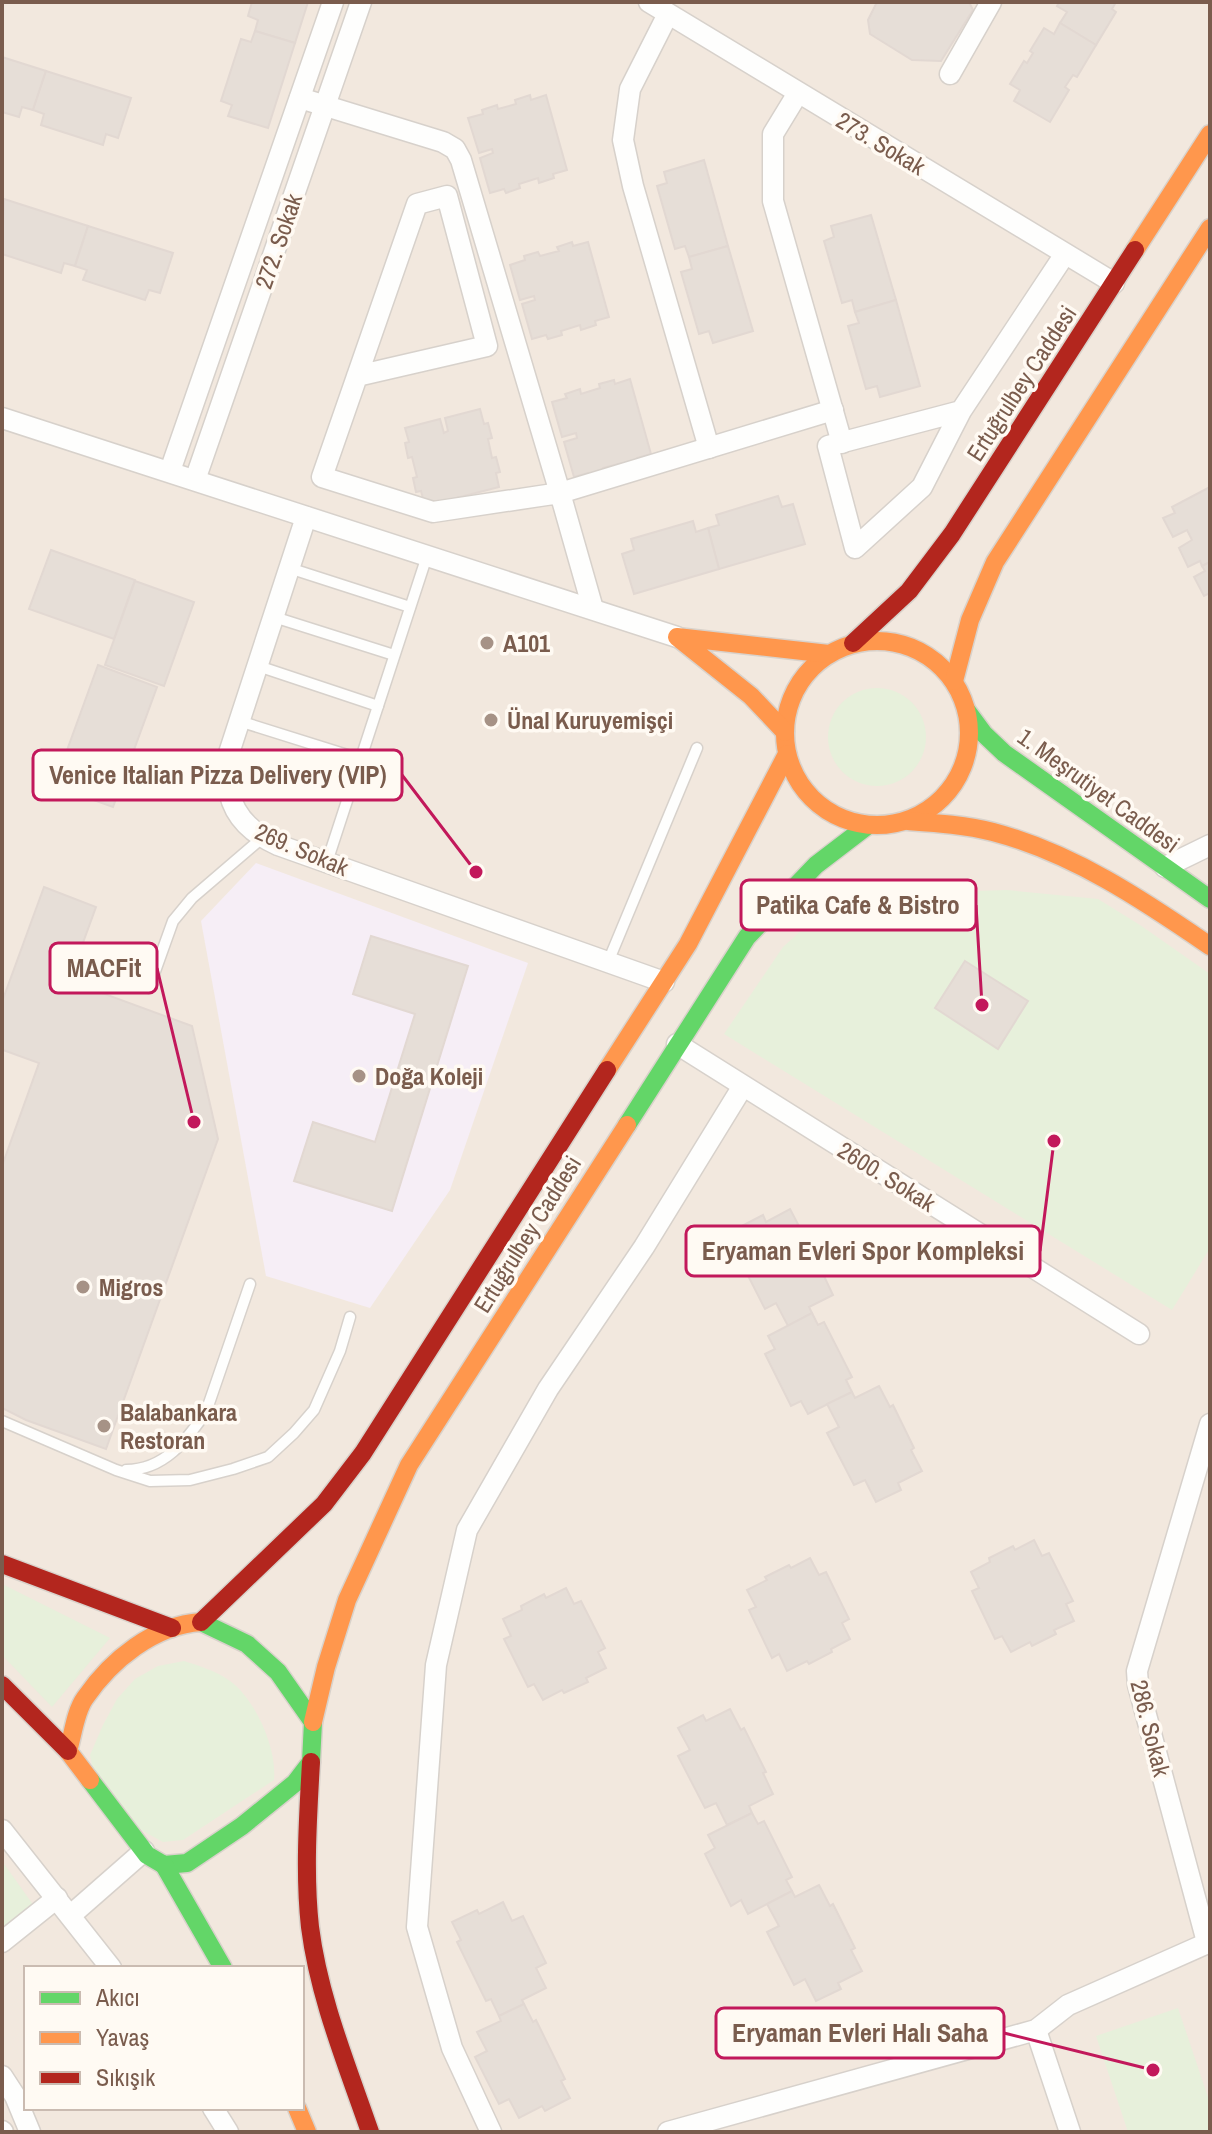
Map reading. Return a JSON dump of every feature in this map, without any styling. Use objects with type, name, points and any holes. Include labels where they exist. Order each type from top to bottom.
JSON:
[{"type":"main road","name":"Ertuğrulbey Caddesi","points":[[853,643],[909,591],[952,534],[1210,134]]},
{"type":"main road","points":[[954,681],[959,647],[995,562],[1210,228]]},
{"type":"main road","points":[[677,637],[829,654]]},
{"type":"main road","points":[[677,637],[751,696],[785,732]]},
{"type":"main road","points":[[882,640],[910,646],[934,660],[954,681],[967,711],[970,738],[964,764],[951,789],[932,808],[908,821],[888,826],[867,826],[842,819],[819,806],[801,787],[787,754],[787,713],[795,690],[809,670],[829,654],[853,643],[882,640]]},
{"type":"main road","name":"1. Meşrutiyet Caddesi","points":[[967,711],[984,734],[1004,753],[1210,899]]},
{"type":"main road","name":"Ertuğrulbey Caddesi","points":[[201,1622],[324,1504],[363,1453],[688,944],[787,754]]},
{"type":"main road","points":[[908,821],[993,832],[1058,855],[1124,889],[1210,946]]},
{"type":"main road","name":"Ertuğrulbey Caddesi","points":[[313,1722],[347,1600],[409,1465],[747,937],[816,865],[867,826]]},
{"type":"main road","points":[[2,1564],[172,1628]]},
{"type":"main road","points":[[68,1751],[83,1700],[114,1664],[141,1642],[172,1628],[201,1622],[247,1644],[278,1672],[313,1722],[306,1872],[313,1949],[330,2016],[370,2132]]},
{"type":"main road","points":[[2,1685],[68,1751],[144,1851],[164,1865],[222,1966]]},
{"type":"main road","points":[[164,1865],[187,1863],[242,1826],[295,1783],[311,1762]]},
{"type":"main road","points":[[298,2110],[307,2132]]},
{"type":"street","name":"272. Sokak","points":[[170,471],[333,2]]},
{"type":"street","name":"272. Sokak","points":[[195,480],[361,2]]},
{"type":"street","name":"273. Sokak","points":[[649,2],[1114,283]]},
{"type":"street","points":[[950,74],[991,2]]},
{"type":"street","points":[[668,14],[630,89],[623,140],[633,186],[709,448]]},
{"type":"street","points":[[798,93],[773,134],[773,201],[842,443]]},
{"type":"street","points":[[300,98],[443,142],[455,149],[461,160],[593,609]]},
{"type":"street","points":[[357,376],[487,346],[447,196],[417,204],[357,376],[322,477],[433,512],[560,493],[833,410]]},
{"type":"street","points":[[961,411],[828,446],[855,548],[922,487],[961,411],[1065,254]]},
{"type":"street","points":[[2,418],[677,637]]},
{"type":"street","name":"269. Sokak","points":[[306,517],[228,756],[225,778],[231,801],[246,826],[262,838],[664,982]]},
{"type":"street","points":[[1165,867],[1210,845]]},
{"type":"street","name":"2600. Sokak","points":[[677,1044],[1139,1334]]},
{"type":"street","points":[[491,2132],[452,2048],[417,1927],[436,1665],[467,1530],[548,1389],[644,1247],[743,1086]]},
{"type":"street","name":"286. Sokak","points":[[1209,1942],[1137,1671],[1210,1424]]},
{"type":"street","points":[[2,1830],[109,1966]]},
{"type":"street","points":[[71,1915],[144,1851]]},
{"type":"street","points":[[2,1942],[57,1898]]},
{"type":"street","points":[[668,2132],[1036,2030],[1068,2005],[1209,1942]]},
{"type":"street","points":[[1036,2030],[1070,2132]]},
{"type":"street","points":[[2,2076],[21,2092]]},
{"type":"street","points":[[25,2110],[30,2132]]},
{"type":"street","points":[[214,2110],[228,2132]]},
{"type":"lane","points":[[327,862],[427,556]]},
{"type":"lane","points":[[289,568],[410,607]]},
{"type":"lane","points":[[274,617],[394,655]]},
{"type":"lane","points":[[258,666],[378,706]]},
{"type":"lane","points":[[239,721],[360,759]]},
{"type":"lane","points":[[608,962],[697,748]]},
{"type":"lane","points":[[149,988],[173,921],[192,898],[262,838]]},
{"type":"lane","points":[[116,1470],[134,1470],[154,1464],[176,1451],[193,1431],[206,1412],[250,1284]]},
{"type":"lane","points":[[2,1421],[116,1470],[150,1481],[190,1480],[268,1457],[314,1410],[340,1351],[350,1317]]},
{"type":"shaded area","points":[[2,2],[1210,2],[1210,2132],[2,2132]]},
{"type":"shaded area","name":"Doğa Koleji","points":[[256,863],[528,963],[450,1190],[370,1308],[266,1276],[201,921]]},
{"type":"green space","points":[[877,688],[896,692],[912,702],[922,718],[926,737],[922,756],[912,772],[896,782],[877,786],[858,782],[842,772],[832,756],[828,737],[832,718],[842,702],[858,692]]},
{"type":"green space","points":[[1007,890],[1098,899],[1210,974],[1210,1248],[1172,1310],[724,1034],[783,947],[826,908],[912,893]]},
{"type":"green space","points":[[2,1584],[110,1638],[52,1707],[2,1655]]},
{"type":"green space","points":[[184,1661],[225,1677],[248,1700],[268,1740],[274,1780],[183,1840],[163,1842],[141,1830],[93,1770],[90,1755],[117,1699],[135,1679],[158,1666]]},
{"type":"green space","points":[[2,1861],[34,1906],[2,1931]]},
{"type":"green space","points":[[1178,2008],[1210,2103],[1210,2132],[1128,2132],[1096,2036]]},
{"type":"building","points":[[252,2],[308,2],[295,43],[255,31],[258,20],[248,16]]},
{"type":"building","points":[[877,2],[969,2],[973,10],[941,61],[912,60],[870,34],[868,20]]},
{"type":"building","points":[[1059,2],[1116,2],[1112,9],[1116,12],[1096,45],[1060,23],[1067,12],[1057,6]]},
{"type":"building","points":[[1060,23],[1096,45],[1077,77],[1073,75],[1065,87],[1069,90],[1050,122],[1014,101],[1020,90],[1010,84],[1024,61],[1027,63],[1033,53],[1030,51],[1044,28],[1054,34]]},
{"type":"building","points":[[255,31],[295,43],[268,128],[228,116],[232,105],[221,101],[241,39],[251,42]]},
{"type":"building","points":[[2,57],[46,71],[33,110],[22,107],[19,117],[2,112]]},
{"type":"building","points":[[46,71],[131,98],[118,138],[106,134],[103,145],[41,125],[44,114],[33,110]]},
{"type":"building","points":[[530,95],[531,100],[546,95],[567,170],[539,183],[538,178],[519,184],[520,188],[506,193],[504,189],[490,193],[480,158],[493,153],[492,149],[479,153],[468,118],[483,114],[482,110],[497,105],[498,109],[516,104],[515,100]]},
{"type":"building","points":[[704,160],[728,246],[689,257],[685,246],[675,249],[657,186],[667,183],[664,172]]},
{"type":"building","points":[[4,199],[88,226],[75,266],[64,263],[61,273],[2,254]]},
{"type":"building","points":[[871,215],[896,300],[855,312],[852,300],[842,303],[824,241],[834,237],[831,226]]},
{"type":"building","points":[[88,226],[173,253],[160,293],[149,290],[145,300],[83,280],[87,270],[75,266]]},
{"type":"building","points":[[572,242],[573,246],[588,242],[609,317],[581,330],[580,325],[561,331],[562,335],[532,339],[522,304],[535,300],[534,296],[520,300],[510,265],[538,252],[540,256],[559,251],[557,247]]},
{"type":"building","points":[[728,246],[753,331],[713,343],[709,331],[699,334],[681,272],[692,269],[689,257]]},
{"type":"building","points":[[896,300],[920,386],[880,397],[877,386],[866,389],[848,326],[859,323],[855,312]]},
{"type":"building","points":[[630,379],[651,454],[623,467],[622,463],[603,468],[604,472],[589,477],[588,473],[574,477],[564,442],[577,438],[576,433],[562,437],[552,402],[567,398],[565,394],[580,389],[581,394],[600,388],[599,384],[614,380],[615,384]]},
{"type":"building","points":[[480,409],[492,438],[488,439],[492,458],[496,457],[500,472],[496,473],[499,487],[425,506],[421,491],[416,492],[413,478],[417,477],[412,457],[408,458],[405,443],[409,442],[405,428],[440,419],[444,433],[448,431],[445,418]]},
{"type":"building","points":[[1210,487],[1210,562],[1202,566],[1200,561],[1188,567],[1179,548],[1192,540],[1187,530],[1173,537],[1163,518],[1175,513],[1172,507]]},
{"type":"building","points":[[778,496],[782,507],[793,504],[805,544],[719,569],[708,528],[719,525],[716,515]]},
{"type":"building","points":[[693,521],[696,532],[708,528],[719,569],[634,594],[622,554],[634,550],[631,539]]},
{"type":"building","points":[[51,550],[135,580],[114,639],[29,609]]},
{"type":"building","points":[[1210,562],[1210,593],[1204,596],[1194,577],[1205,571],[1202,566]]},
{"type":"building","points":[[135,581],[194,602],[164,686],[105,665]]},
{"type":"building","points":[[98,665],[157,687],[113,807],[54,786]]},
{"type":"building","name":"Migros","points":[[44,887],[96,907],[69,981],[192,1026],[218,1139],[106,1449],[2,1408],[2,1166],[39,1063],[3,1050],[2,1002]]},
{"type":"building","points":[[371,936],[468,966],[392,1211],[294,1181],[313,1122],[375,1142],[415,1014],[353,994]]},
{"type":"building","points":[[965,961],[1028,1001],[998,1049],[935,1008]]},
{"type":"building","points":[[790,1209],[826,1272],[823,1274],[833,1295],[809,1307],[812,1313],[788,1326],[776,1303],[765,1309],[738,1256],[750,1251],[738,1228],[763,1215],[766,1222]]},
{"type":"building","points":[[812,1313],[818,1325],[824,1322],[852,1377],[846,1380],[852,1392],[808,1414],[801,1401],[791,1406],[765,1354],[775,1349],[768,1336]]},
{"type":"building","points":[[879,1386],[890,1407],[893,1405],[922,1471],[898,1483],[901,1490],[876,1502],[865,1480],[854,1485],[827,1433],[839,1427],[827,1404],[852,1392],[855,1398]]},
{"type":"building","points":[[1034,1540],[1042,1556],[1049,1553],[1073,1601],[1066,1604],[1074,1621],[1054,1630],[1056,1634],[1032,1646],[1030,1642],[1011,1652],[1002,1636],[995,1639],[972,1591],[979,1588],[971,1572],[990,1562],[989,1558]]},
{"type":"building","points":[[810,1558],[819,1575],[826,1572],[849,1619],[842,1623],[850,1639],[809,1664],[807,1661],[787,1671],[779,1654],[772,1658],[749,1610],[756,1607],[747,1590],[767,1580],[765,1577]]},
{"type":"building","points":[[566,1588],[574,1604],[581,1601],[605,1648],[598,1652],[606,1668],[586,1678],[588,1682],[543,1700],[534,1684],[528,1687],[504,1639],[511,1636],[503,1619],[544,1594],[546,1598]]},
{"type":"building","points":[[730,1709],[741,1730],[744,1728],[766,1772],[763,1773],[773,1794],[749,1806],[752,1813],[727,1825],[716,1803],[705,1808],[678,1756],[690,1750],[678,1728],[703,1715],[706,1721]]},
{"type":"building","points":[[752,1813],[758,1824],[764,1821],[792,1877],[786,1880],[792,1891],[748,1914],[741,1900],[731,1906],[705,1854],[715,1848],[708,1835]]},
{"type":"building","points":[[819,1885],[830,1906],[833,1904],[855,1948],[851,1950],[862,1971],[838,1983],[841,1989],[816,2001],[805,1979],[794,1985],[767,1932],[779,1926],[767,1904],[792,1891],[795,1897]]},
{"type":"building","points":[[503,1902],[512,1921],[523,1916],[546,1963],[536,1968],[546,1988],[522,2000],[524,2004],[499,2016],[491,1999],[486,2001],[457,1942],[461,1940],[452,1922],[477,1910],[479,1914]]},
{"type":"building","points":[[524,2004],[533,2022],[536,2020],[565,2079],[561,2081],[570,2098],[545,2111],[542,2106],[519,2118],[509,2099],[499,2104],[475,2057],[487,2051],[477,2032],[501,2021],[499,2016]]},
{"type":"traffic: fast","points":[[967,711],[984,734],[1004,753],[1210,899]]},
{"type":"traffic: fast","points":[[627,1125],[747,937],[816,865],[867,826]]},
{"type":"traffic: fast","points":[[90,1780],[147,1855],[164,1865],[187,1863],[242,1826],[295,1783],[311,1762],[313,1722],[278,1672],[247,1644],[201,1622]]},
{"type":"traffic: fast","points":[[164,1865],[222,1966]]},
{"type":"traffic: slow","points":[[1135,250],[1210,134]]},
{"type":"traffic: slow","points":[[954,681],[970,620],[995,562],[1210,228]]},
{"type":"traffic: slow","points":[[785,732],[751,696],[677,637],[829,654]]},
{"type":"traffic: slow","points":[[877,641],[912,648],[942,668],[962,698],[969,733],[962,768],[942,798],[912,818],[877,825],[842,818],[812,798],[792,768],[785,733],[792,698],[812,668],[842,648],[877,641]]},
{"type":"traffic: slow","points":[[607,1070],[688,944],[787,754]]},
{"type":"traffic: slow","points":[[908,821],[983,830],[1051,852],[1133,895],[1210,946]]},
{"type":"traffic: slow","points":[[313,1722],[347,1600],[409,1465],[627,1125]]},
{"type":"traffic: slow","points":[[90,1780],[68,1751],[85,1698],[107,1671],[150,1637],[201,1622]]},
{"type":"traffic: slow","points":[[298,2110],[307,2132]]},
{"type":"traffic: jam","points":[[853,643],[909,591],[952,534],[1135,250]]},
{"type":"traffic: jam","points":[[201,1622],[324,1504],[363,1453],[607,1070]]},
{"type":"traffic: jam","points":[[2,1564],[172,1628]]},
{"type":"traffic: jam","points":[[2,1685],[68,1751]]},
{"type":"traffic: jam","points":[[311,1762],[307,1865],[314,1953],[327,2005],[370,2132]]},
{"type":"place","name":"A101","points":[[487,643]]},
{"type":"place","name":"Ünal Kuruyemişçi","points":[[491,720]]},
{"type":"place","name":"Venice Italian Pizza Delivery (VIP)","points":[[476,872]]},
{"type":"place","name":"Patika Cafe & Bistro","points":[[982,1005]]},
{"type":"place","name":"Doğa Koleji","points":[[359,1076]]},
{"type":"place","name":"MACFit","points":[[194,1122]]},
{"type":"place","name":"Eryaman Evleri Spor Kompleksi","points":[[1054,1141]]},
{"type":"place","name":"Migros","points":[[83,1287]]},
{"type":"place","name":"Balabankara Restoran","points":[[104,1426]]},
{"type":"place","name":"Eryaman Evleri Halı Saha","points":[[1153,2070]]}]
